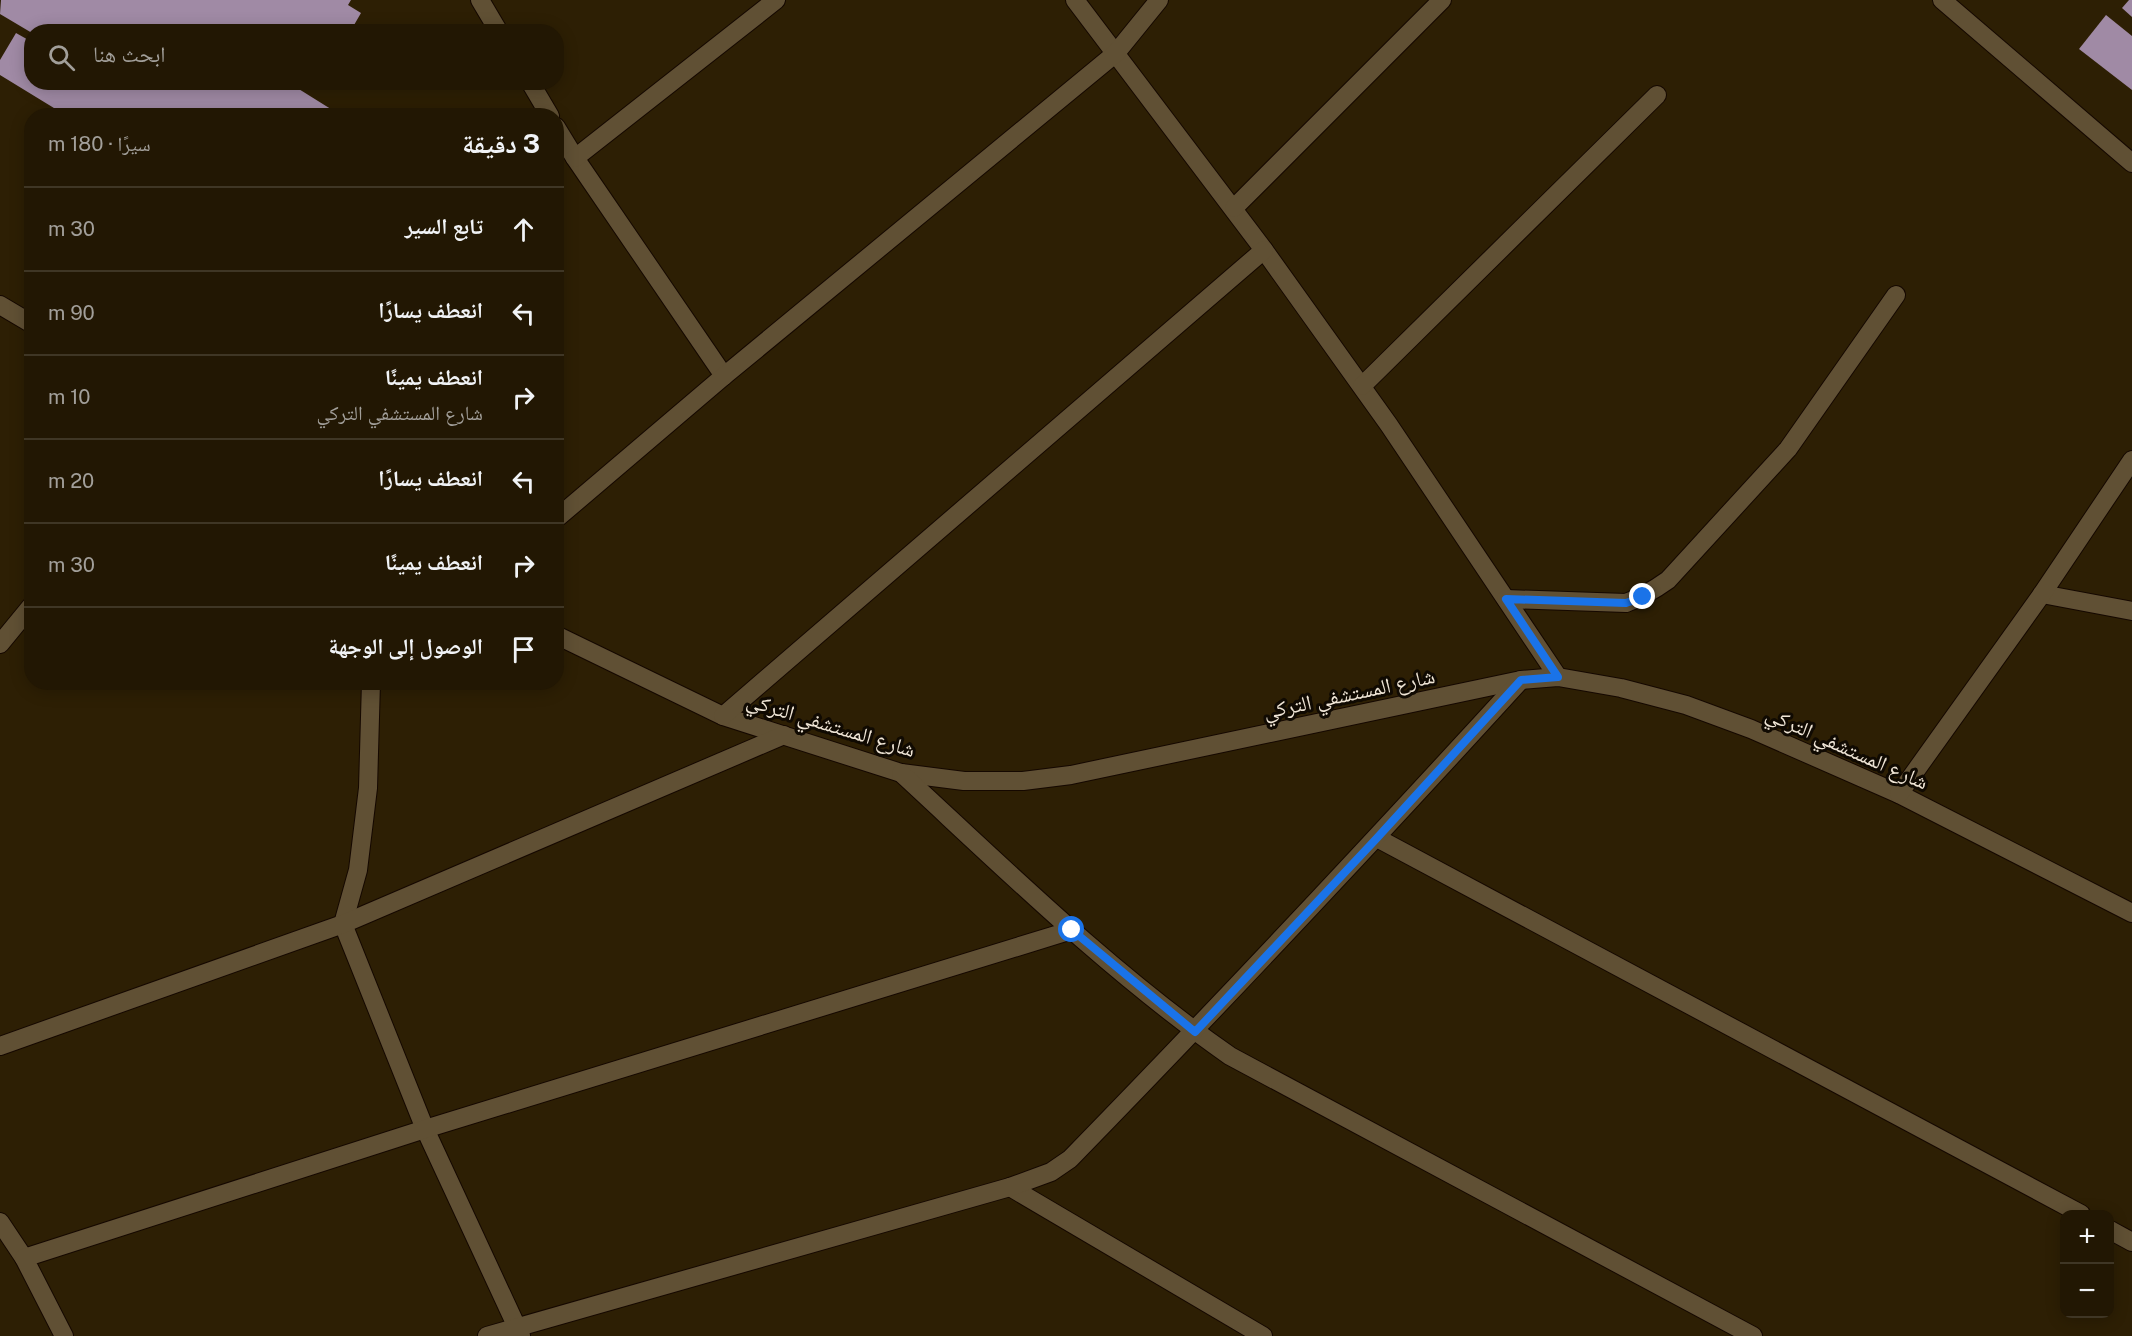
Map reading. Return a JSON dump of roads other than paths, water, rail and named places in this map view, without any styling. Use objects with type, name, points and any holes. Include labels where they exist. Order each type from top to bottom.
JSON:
[{"type":"street","points":[[480,0],[494,24]]},
{"type":"street","points":[[575,158],[776,0]]},
{"type":"street","points":[[1075,0],[1234,208],[1362,386],[1558,677]]},
{"type":"street","points":[[564,512],[724,376],[1116,53],[1159,0]]},
{"type":"street","points":[[1234,208],[1442,0]]},
{"type":"street","points":[[1942,0],[2132,163]]},
{"type":"street","points":[[535,90],[545,108]]},
{"type":"street","points":[[1362,386],[1657,95]]},
{"type":"street","points":[[564,140],[724,376]]},
{"type":"street","points":[[723,716],[1264,250]]},
{"type":"street","points":[[1506,599],[1626,603],[1643,597],[1668,580],[1788,449],[1896,295]]},
{"type":"street","points":[[0,305],[24,319]]},
{"type":"street","points":[[1899,794],[2042,594],[2132,460]]},
{"type":"street","points":[[2042,594],[2132,611]]},
{"type":"street","points":[[0,644],[24,615]]},
{"type":"street","name":"شارع المستشفي التركي","points":[[564,639],[723,716],[901,773],[964,781],[1023,781],[1071,775],[1521,680],[1558,677],[1621,688],[1686,705],[1751,729],[1899,794],[2132,913]]},
{"type":"street","points":[[487,1336],[519,1332],[1010,1187],[1051,1172],[1070,1160],[1195,1032],[1521,680]]},
{"type":"street","points":[[371,690],[369,788],[358,870],[343,924],[424,1129],[519,1332]]},
{"type":"street","points":[[0,1046],[343,924],[784,735]]},
{"type":"street","points":[[901,773],[1072,930],[1195,1032],[1230,1056],[1753,1336]]},
{"type":"street","points":[[1377,838],[2071,1210]]},
{"type":"street","points":[[24,1258],[424,1129],[1072,930]]},
{"type":"street","points":[[1010,1187],[1263,1336]]},
{"type":"street","points":[[0,1222],[24,1258],[64,1336]]},
{"type":"street","points":[[2114,1233],[2132,1242]]},
{"type":"street","points":[[1224,1313],[1237,1336]]}]
